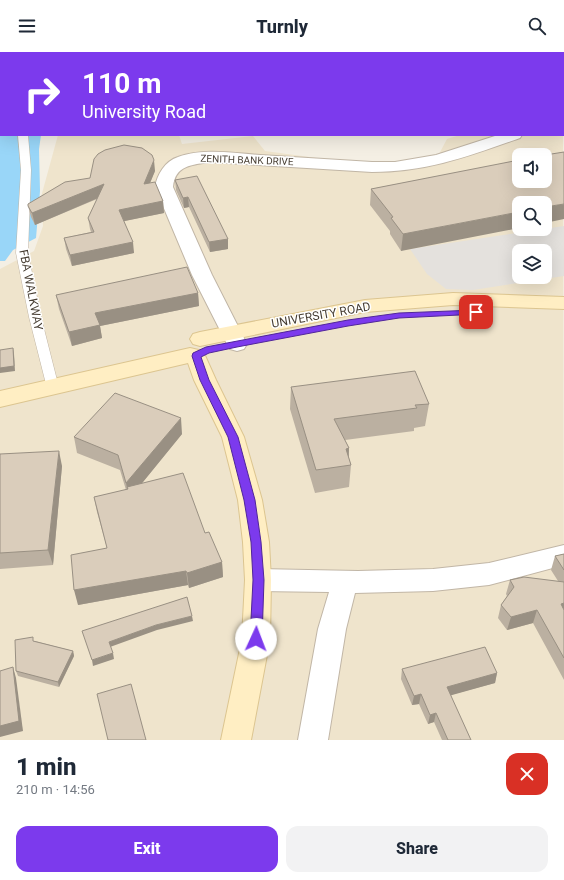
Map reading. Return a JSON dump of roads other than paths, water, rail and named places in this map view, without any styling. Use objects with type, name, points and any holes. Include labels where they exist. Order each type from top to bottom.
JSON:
[{"type":"main road","name":"UNIVERSITY ROAD","points":[[0,384],[51,380],[195,349],[365,306],[453,299],[564,303]]},
{"type":"main road","name":"UNIVERSITY ROAD","points":[[234,338],[399,316],[492,312],[564,316]]},
{"type":"main road","points":[[195,349],[205,380],[233,437],[250,500],[256,542],[258,580],[256,639],[236,740]]},
{"type":"main road","name":"UNIVERSITY ROAD","points":[[0,399],[51,380]]},
{"type":"street","name":"ZENITH BANK DRIVE","points":[[234,338],[202,275],[164,187],[165,177],[182,161],[210,157],[372,167],[395,167],[439,160],[511,136]]},
{"type":"street","points":[[258,580],[345,582],[433,580],[489,574],[564,555]]},
{"type":"street","points":[[313,740],[332,629],[345,582]]},
{"type":"lane","name":"FBA WALKWAY","points":[[23,136],[26,170],[22,253],[35,317],[51,380]]},
{"type":"water","points":[[0,136],[41,136],[39,149],[40,191],[36,238],[13,250],[5,261],[0,261]]}]
